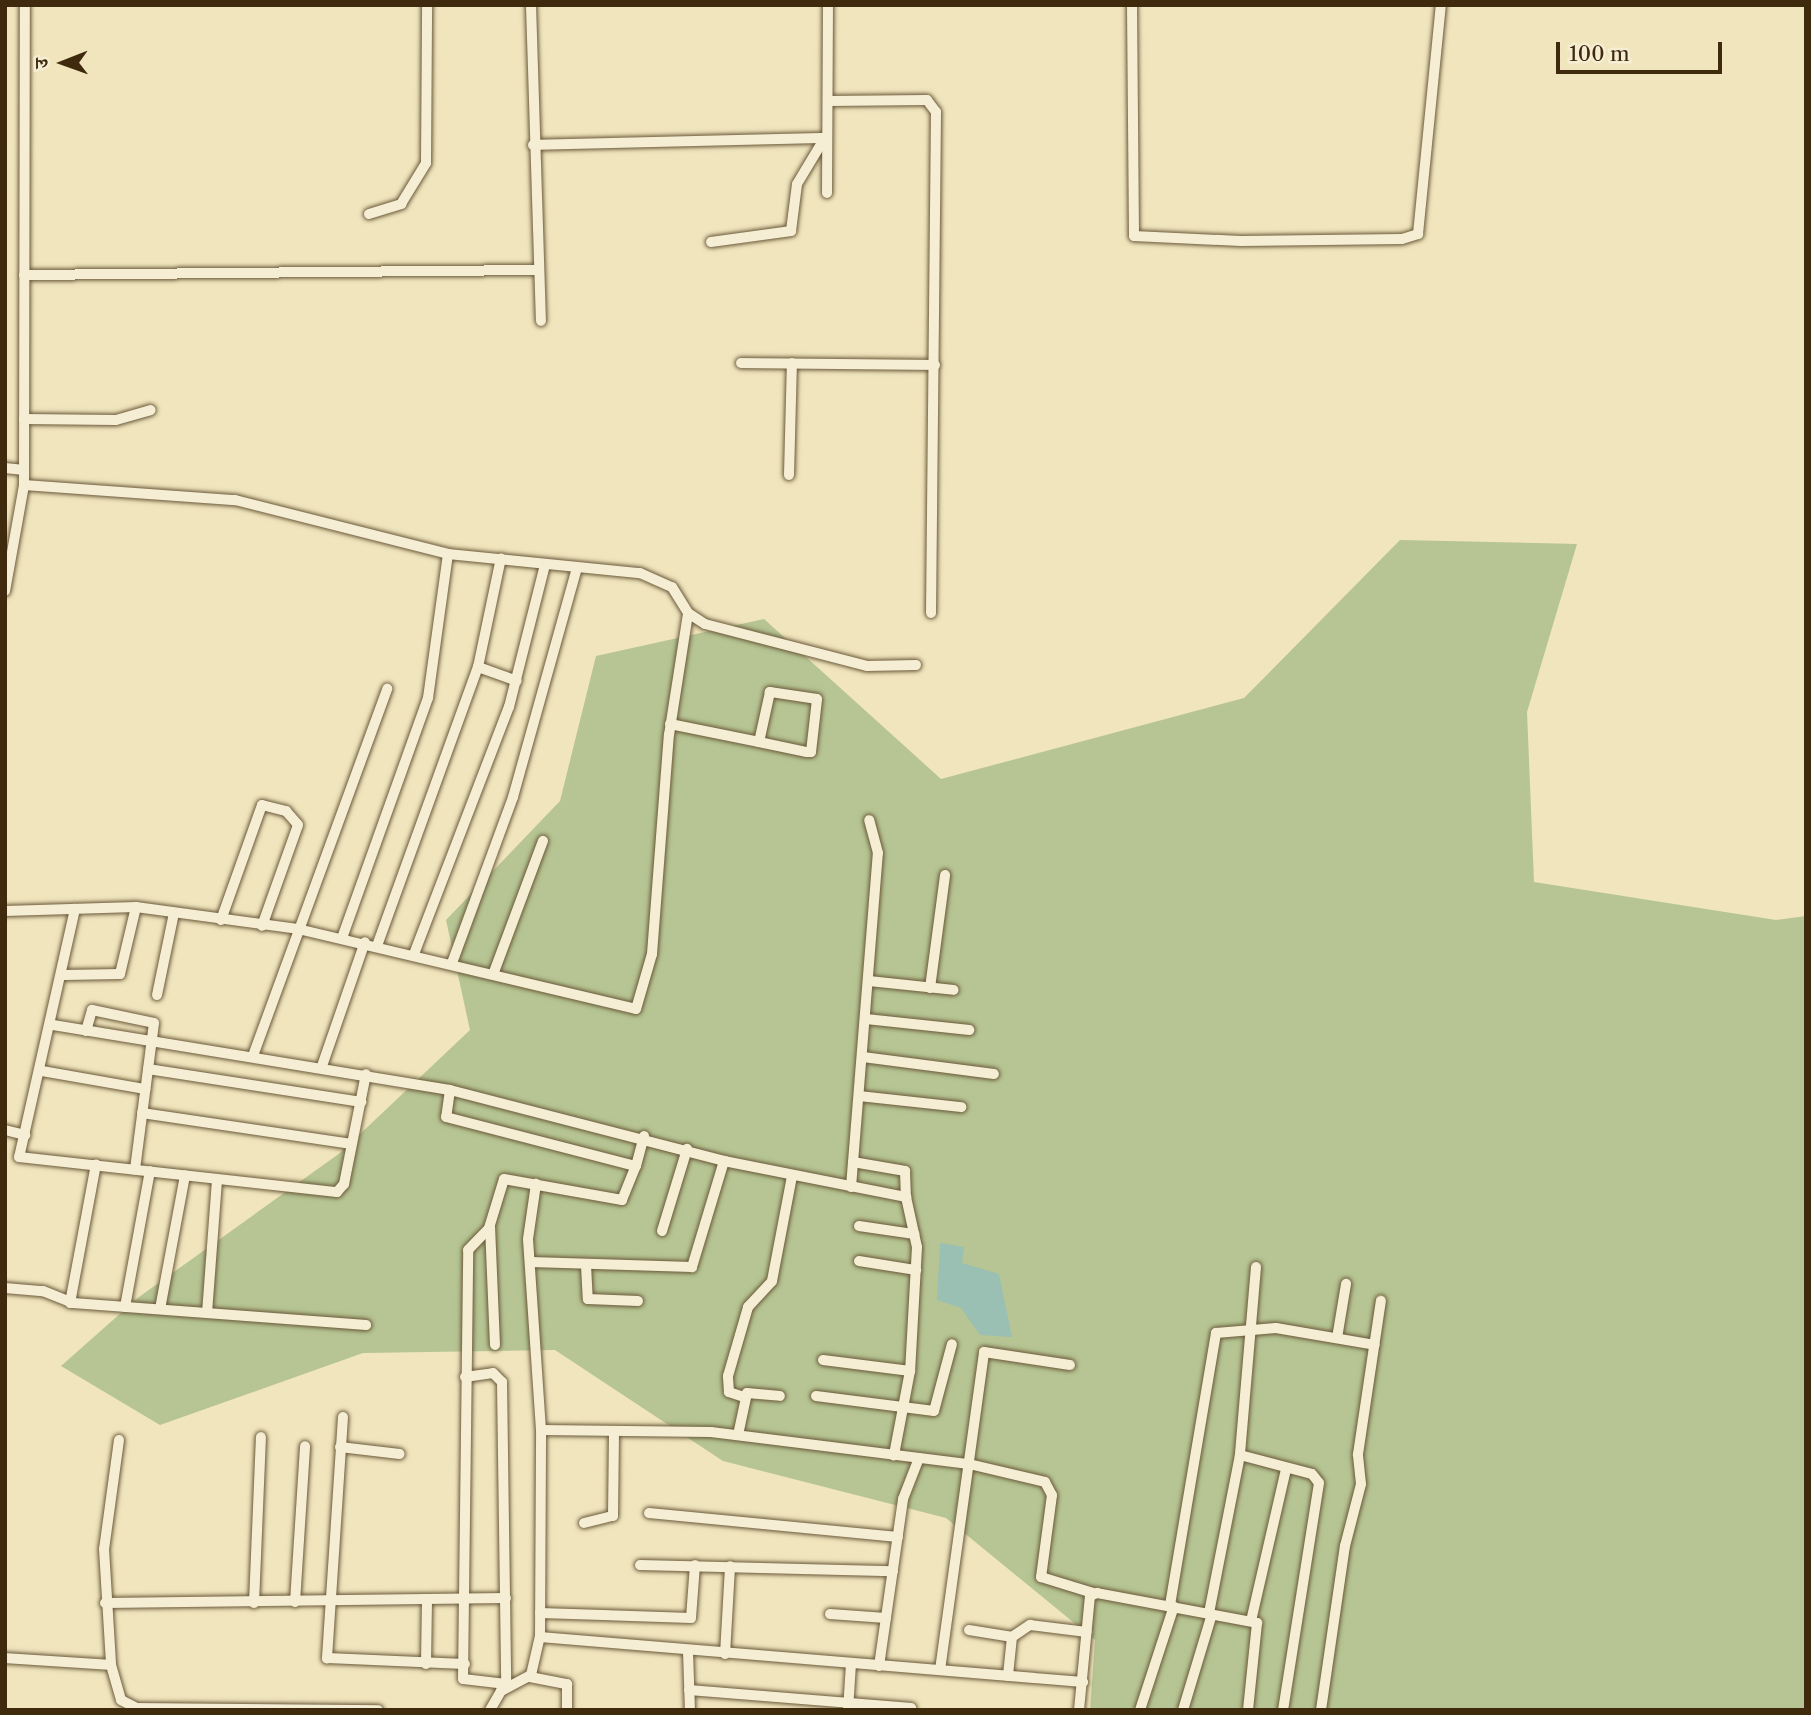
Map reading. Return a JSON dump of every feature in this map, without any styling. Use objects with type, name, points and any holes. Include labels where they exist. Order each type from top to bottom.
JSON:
[{"type":"street","points":[[5,592],[24,485],[25,5]]},
{"type":"street","points":[[369,214],[401,204],[426,163],[427,5]]},
{"type":"street","points":[[531,5],[533,145],[541,321]]},
{"type":"street","points":[[710,242],[791,231],[797,184],[820,153],[823,139],[828,100],[828,5]]},
{"type":"street","points":[[1132,5],[1134,236],[1257,241],[1418,234],[1441,5]]},
{"type":"street","points":[[828,100],[934,104],[935,365],[931,613]]},
{"type":"street","points":[[533,145],[823,139]]},
{"type":"street","points":[[823,139],[827,193]]},
{"type":"street","points":[[24,275],[537,270]]},
{"type":"street","points":[[741,363],[935,365]]},
{"type":"street","points":[[789,475],[792,363]]},
{"type":"street","points":[[24,419],[116,420],[151,410]]},
{"type":"street","points":[[5,468],[24,470]]},
{"type":"street","points":[[24,485],[235,500],[448,554],[654,576],[672,587],[688,613],[728,632],[867,666],[916,665]]},
{"type":"street","points":[[342,938],[428,698],[448,554]]},
{"type":"street","points":[[378,943],[478,667],[501,558]]},
{"type":"street","points":[[414,954],[517,681],[545,565]]},
{"type":"street","points":[[452,963],[513,797],[577,568]]},
{"type":"street","points":[[5,911],[136,907],[298,929],[378,943],[494,972],[631,1011],[642,1005],[670,724],[688,613]]},
{"type":"street","points":[[478,667],[517,681]]},
{"type":"street","points":[[254,1053],[387,689]]},
{"type":"street","points":[[670,724],[759,742],[811,752],[817,699],[770,692],[759,742]]},
{"type":"street","points":[[221,920],[262,805],[286,811],[298,825],[262,926]]},
{"type":"street","points":[[851,1187],[878,853],[869,820]]},
{"type":"street","points":[[494,972],[543,841]]},
{"type":"street","points":[[930,988],[945,875]]},
{"type":"street","points":[[64,975],[120,974],[136,907]]},
{"type":"street","points":[[75,909],[53,1025],[19,1157],[337,1192],[352,1144],[366,1074]]},
{"type":"street","points":[[157,995],[174,913]]},
{"type":"street","points":[[322,1066],[365,942]]},
{"type":"street","points":[[869,981],[954,990]]},
{"type":"street","points":[[86,1031],[92,1010],[151,1020],[152,1039],[135,1170]]},
{"type":"street","points":[[866,1019],[969,1030]]},
{"type":"street","points":[[53,1025],[254,1053],[450,1090],[644,1136],[724,1161],[906,1197]]},
{"type":"street","points":[[863,1057],[994,1074]]},
{"type":"street","points":[[148,1069],[361,1102]]},
{"type":"street","points":[[42,1071],[145,1089]]},
{"type":"street","points":[[450,1090],[446,1117],[636,1166]]},
{"type":"street","points":[[859,1096],[961,1107]]},
{"type":"street","points":[[142,1114],[352,1144]]},
{"type":"street","points":[[5,1130],[25,1135]]},
{"type":"street","points":[[495,1345],[490,1226],[501,1180],[622,1200],[636,1166],[644,1136]]},
{"type":"street","points":[[662,1231],[687,1149]]},
{"type":"street","points":[[531,1262],[692,1267],[724,1161]]},
{"type":"street","points":[[853,1163],[905,1171],[906,1197],[915,1234],[916,1270],[910,1371],[894,1455]]},
{"type":"street","points":[[71,1303],[96,1164]]},
{"type":"street","points":[[125,1307],[150,1171]]},
{"type":"street","points":[[160,1309],[185,1175]]},
{"type":"street","points":[[744,1397],[729,1392],[728,1376],[748,1307],[772,1281],[792,1176]]},
{"type":"street","points":[[207,1313],[217,1179]]},
{"type":"street","points":[[530,1678],[540,1637],[541,1430],[531,1262],[536,1184]]},
{"type":"street","points":[[490,1226],[467,1255],[466,1682],[506,1686],[530,1678],[566,1684],[567,1710]]},
{"type":"street","points":[[859,1226],[915,1234]]},
{"type":"street","points":[[859,1261],[916,1270]]},
{"type":"street","points":[[586,1265],[588,1299],[638,1301]]},
{"type":"street","points":[[1183,1710],[1210,1614],[1240,1455],[1255,1328],[1256,1267]]},
{"type":"street","points":[[1337,1338],[1346,1284]]},
{"type":"street","points":[[5,1288],[43,1291],[71,1303],[366,1325]]},
{"type":"street","points":[[1321,1710],[1345,1546],[1361,1484],[1358,1454],[1381,1301]]},
{"type":"street","points":[[1140,1710],[1172,1606],[1216,1333],[1255,1328],[1375,1345]]},
{"type":"street","points":[[816,1395],[903,1410],[938,1409],[952,1343]]},
{"type":"street","points":[[940,1670],[985,1351],[1070,1365]]},
{"type":"street","points":[[822,1360],[910,1371]]},
{"type":"street","points":[[465,1377],[493,1373],[502,1382],[506,1686],[490,1710]]},
{"type":"street","points":[[738,1436],[744,1397],[750,1391],[780,1396]]},
{"type":"street","points":[[343,1417],[328,1602],[330,1660],[466,1664]]},
{"type":"street","points":[[541,1430],[738,1436],[969,1464],[1049,1484],[1041,1577],[1093,1593],[1251,1621],[1258,1627],[1248,1710]]},
{"type":"street","points":[[584,1523],[614,1516],[614,1431]]},
{"type":"street","points":[[254,1603],[261,1437]]},
{"type":"street","points":[[118,1440],[104,1549],[105,1603],[111,1665],[121,1700],[137,1708],[378,1710]]},
{"type":"street","points":[[295,1602],[305,1446]]},
{"type":"street","points":[[340,1447],[400,1454]]},
{"type":"street","points":[[1240,1455],[1316,1476],[1319,1483],[1283,1710]]},
{"type":"street","points":[[879,1666],[898,1537],[919,1458]]},
{"type":"street","points":[[1251,1621],[1286,1469]]},
{"type":"street","points":[[649,1513],[898,1537]]},
{"type":"street","points":[[640,1565],[893,1571]]},
{"type":"street","points":[[540,1613],[691,1618],[695,1565]]},
{"type":"street","points":[[725,1654],[730,1566]]},
{"type":"street","points":[[1079,1710],[1093,1593]]},
{"type":"street","points":[[105,1603],[506,1598]]},
{"type":"street","points":[[426,1664],[427,1600]]},
{"type":"street","points":[[830,1614],[886,1618]]},
{"type":"street","points":[[969,1630],[1012,1637],[1030,1625],[1087,1632]]},
{"type":"street","points":[[540,1637],[1083,1682]]},
{"type":"street","points":[[1008,1676],[1012,1637]]},
{"type":"street","points":[[688,1651],[690,1710]]},
{"type":"street","points":[[5,1658],[111,1665]]},
{"type":"street","points":[[848,1706],[851,1664]]},
{"type":"street","points":[[689,1690],[848,1706],[911,1708]]},
{"type":"green space","points":[[1400,540],[1577,544],[1527,712],[1534,882],[1776,920],[1806,916],[1806,1710],[1090,1710],[1095,1640],[946,1518],[723,1461],[555,1350],[363,1353],[160,1425],[61,1366],[139,1297],[340,1153],[470,1030],[446,920],[560,801],[596,656],[764,619],[941,779],[1244,698]]},
{"type":"water","points":[[940,1243],[964,1247],[962,1263],[999,1274],[1012,1337],[980,1335],[961,1308],[937,1300]]}]
